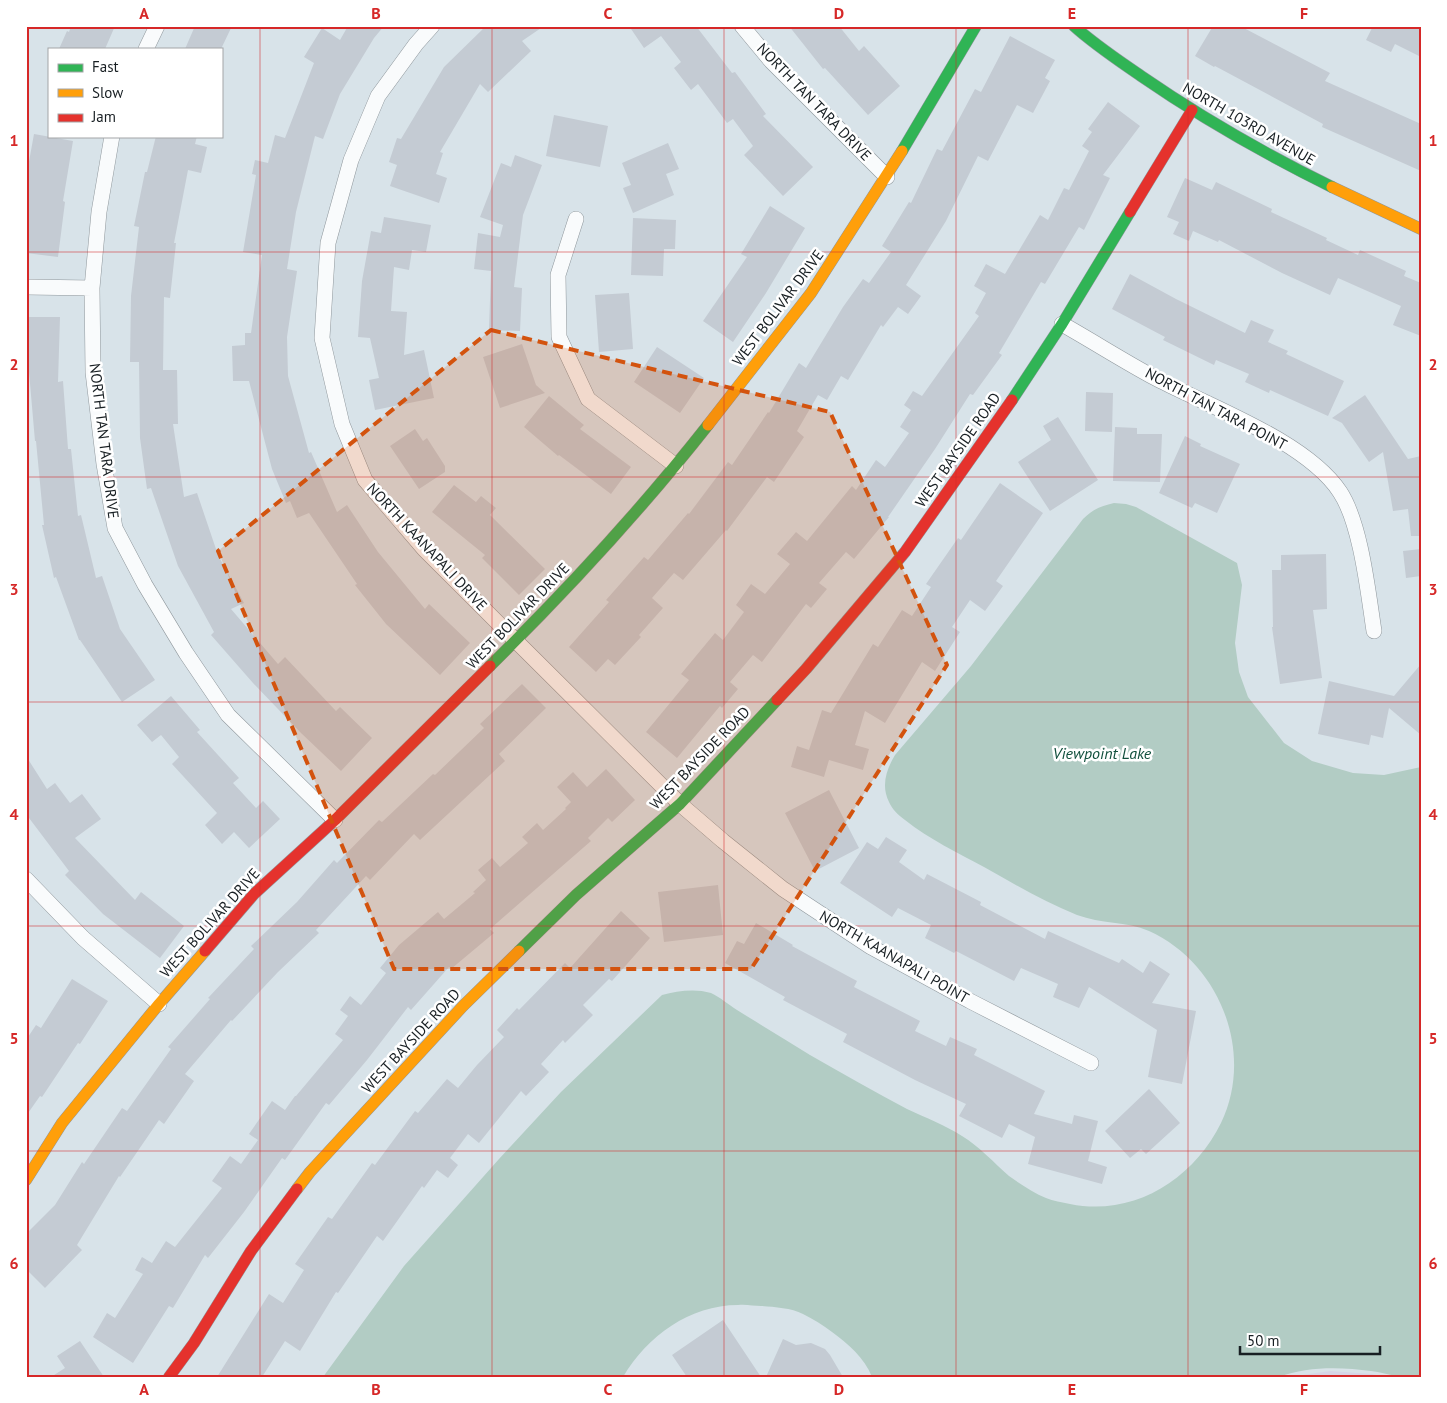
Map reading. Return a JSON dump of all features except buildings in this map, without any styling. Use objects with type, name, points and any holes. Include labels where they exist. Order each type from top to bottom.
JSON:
[{"type":"street","points":[[146,48],[157,26]]},
{"type":"street","name":"NORTH KAANAPALI DRIVE","points":[[432,26],[416,44],[378,96],[351,160],[328,244],[322,338],[342,424],[365,480],[424,549],[516,641]]},
{"type":"street","name":"NORTH TAN TARA DRIVE","points":[[742,26],[771,61],[887,177]]},
{"type":"street","name":"WEST BOLIVAR DRIVE","points":[[26,1180],[62,1123],[159,1004],[254,894],[335,820],[516,641],[627,523],[676,466],[811,293],[887,177],[976,26]]},
{"type":"street","name":"NORTH 103RD AVENUE","points":[[1074,26],[1146,80],[1192,110],[1284,164],[1421,229]]},
{"type":"street","name":"WEST BAYSIDE ROAD","points":[[169,1377],[194,1343],[251,1251],[310,1172],[463,1006],[576,896],[680,804],[806,669],[905,552],[998,420],[1062,324],[1192,110]]},
{"type":"street","name":"NORTH TAN TARA DRIVE","points":[[112,138],[99,212],[92,288],[93,372],[104,464],[115,528],[145,585],[186,653],[228,715],[335,820]]},
{"type":"street","points":[[576,219],[558,275],[558,337],[588,399],[676,466]]},
{"type":"street","points":[[26,287],[92,288]]},
{"type":"street","name":"NORTH TAN TARA POINT","points":[[1062,324],[1156,378],[1275,437],[1319,467],[1340,492],[1354,522],[1374,631]]},
{"type":"street","name":"NORTH KAANAPALI POINT","points":[[516,641],[680,804],[783,889],[871,947],[970,1001],[1091,1063]]},
{"type":"street","points":[[26,879],[83,938],[159,1004]]},
{"type":"highlighted area","points":[[491,330],[830,412],[947,665],[751,969],[394,969],[218,551]]},
{"type":"shaded area","points":[[1330,1371],[1372,1374],[1385,1377],[1289,1377]]},
{"type":"water","name":"Viewpoint Lake","points":[[1114,503],[1136,507],[1237,563],[1242,585],[1235,643],[1239,672],[1248,697],[1284,743],[1312,761],[1353,773],[1384,775],[1421,767],[1421,1377],[1403,1377],[1371,1371],[1337,1368],[1313,1369],[1279,1377],[872,1377],[865,1363],[850,1346],[829,1329],[810,1318],[788,1309],[744,1305],[720,1306],[703,1310],[687,1317],[657,1336],[644,1348],[623,1377],[323,1377],[404,1266],[561,1092],[662,995],[692,990],[711,993],[810,1055],[907,1109],[969,1140],[1009,1176],[1032,1191],[1049,1199],[1093,1207],[1116,1205],[1138,1199],[1159,1190],[1178,1177],[1194,1162],[1209,1143],[1221,1123],[1231,1096],[1234,1068],[1232,1040],[1224,1013],[1212,987],[1195,965],[1174,946],[1149,931],[1077,915],[1030,893],[944,845],[914,827],[898,814],[890,805],[885,790],[887,772],[895,755],[971,666],[1083,519],[1097,508]]},
{"type":"traffic: fast","points":[[902,151],[976,26]]},
{"type":"traffic: fast","points":[[1074,26],[1115,58],[1211,121],[1282,162],[1332,187]]},
{"type":"traffic: fast","points":[[1012,400],[1062,324],[1130,212]]},
{"type":"traffic: fast","points":[[490,666],[603,549],[683,457],[708,425]]},
{"type":"traffic: fast","points":[[519,951],[576,895],[680,804],[777,700]]},
{"type":"traffic: slow","points":[[708,425],[811,293],[902,151]]},
{"type":"traffic: slow","points":[[1332,187],[1421,229]]},
{"type":"traffic: slow","points":[[26,1180],[62,1123],[205,951]]},
{"type":"traffic: slow","points":[[297,1189],[310,1172],[463,1006],[519,951]]},
{"type":"traffic: jam","points":[[1130,212],[1192,110]]},
{"type":"traffic: jam","points":[[777,700],[806,669],[905,552],[1012,400]]},
{"type":"traffic: jam","points":[[205,951],[254,894],[335,820],[490,666]]},
{"type":"traffic: jam","points":[[169,1377],[194,1343],[251,1251],[297,1189]]}]
